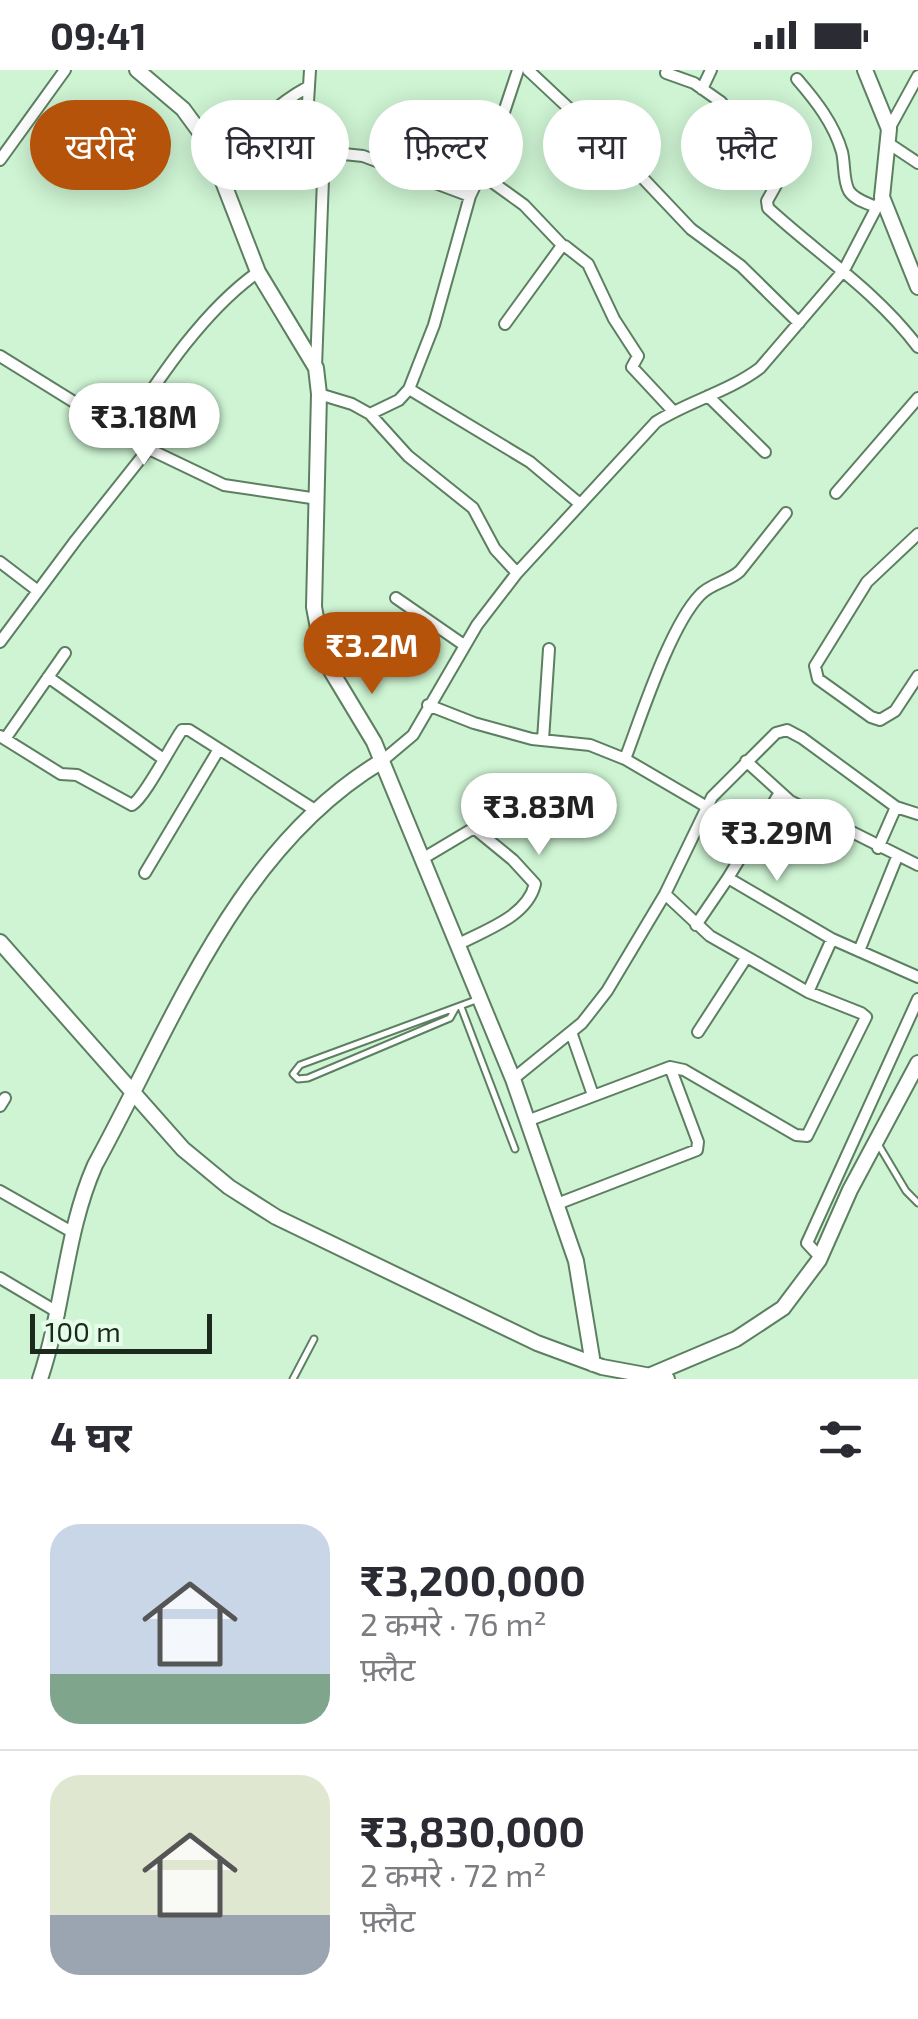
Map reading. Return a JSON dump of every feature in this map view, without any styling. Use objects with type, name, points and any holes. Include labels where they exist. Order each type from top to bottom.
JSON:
[{"type":"street","points":[[0,160],[65,70]]},
{"type":"street","points":[[137,70],[191,120]]},
{"type":"street","points":[[309,100],[310,70]]},
{"type":"street","points":[[507,100],[518,70]]},
{"type":"street","points":[[528,70],[638,173],[691,229],[740,266],[799,323]]},
{"type":"street","points":[[702,89],[712,70]]},
{"type":"street","points":[[865,70],[888,136],[918,163]]},
{"type":"street","points":[[666,72],[702,89],[730,112],[750,156],[776,184],[767,201],[768,208],[891,313],[914,335],[918,347]]},
{"type":"street","points":[[40,1379],[60,1313],[79,1202],[221,928],[315,810],[413,735],[464,645],[517,572],[630,447],[672,412],[760,368],[815,308],[844,270],[879,202],[888,136],[918,76]]},
{"type":"street","points":[[797,79],[816,101],[836,136],[848,189],[858,199],[879,202]]},
{"type":"street","points":[[285,100],[308,87]]},
{"type":"street","points":[[349,155],[363,156],[470,196]]},
{"type":"street","points":[[228,190],[258,272],[316,368]]},
{"type":"street","points":[[323,190],[316,368],[319,394],[314,607],[321,644],[330,669],[374,742],[513,1078],[576,1261],[599,1370]]},
{"type":"street","points":[[370,414],[399,400],[410,389],[434,325],[473,190]]},
{"type":"street","points":[[504,190],[524,204],[563,246],[588,264],[614,319],[637,354],[632,368],[672,412]]},
{"type":"street","points":[[879,202],[918,287]]},
{"type":"street","points":[[505,324],[563,246]]},
{"type":"street","points":[[124,432],[170,363],[240,285],[258,272]]},
{"type":"street","points":[[0,356],[149,448],[224,485],[318,499]]},
{"type":"street","points":[[410,389],[530,462],[580,504]]},
{"type":"street","points":[[319,394],[370,414],[408,456],[473,508],[495,549],[517,572]]},
{"type":"street","points":[[708,396],[765,452]]},
{"type":"street","points":[[836,493],[918,398]]},
{"type":"street","points":[[0,642],[149,448]]},
{"type":"street","points":[[625,759],[665,658],[690,610],[708,588],[731,580],[740,571],[786,513]]},
{"type":"street","points":[[918,534],[867,582],[814,666],[818,680],[880,720],[896,710],[918,676]]},
{"type":"street","points":[[0,562],[38,590]]},
{"type":"street","points":[[396,598],[464,645]]},
{"type":"street","points":[[543,740],[548,649]]},
{"type":"street","points":[[65,653],[3,738],[61,774],[77,775],[132,805],[141,800],[162,758],[182,730],[194,732],[315,810]]},
{"type":"street","points":[[48,677],[162,758]]},
{"type":"street","points":[[428,705],[502,732],[590,745],[625,759],[707,808]]},
{"type":"street","points":[[513,1078],[571,1032],[607,992],[665,894],[719,788],[776,732],[788,730],[896,808],[918,814]]},
{"type":"street","points":[[145,874],[219,749]]},
{"type":"street","points":[[746,761],[779,794],[878,848],[918,865]]},
{"type":"street","points":[[696,925],[779,794]]},
{"type":"street","points":[[878,848],[896,808]]},
{"type":"street","points":[[422,859],[474,828],[513,860],[534,884],[534,890],[512,916],[458,944]]},
{"type":"street","points":[[859,952],[897,857]]},
{"type":"street","points":[[728,878],[832,939],[918,977]]},
{"type":"street","points":[[528,1121],[670,1066],[684,1070],[796,1135],[807,1136],[866,1018],[861,1012],[808,992],[746,958],[696,925],[665,894]]},
{"type":"street","points":[[808,992],[832,939]]},
{"type":"street","points":[[0,942],[183,1148],[229,1187],[276,1217],[537,1343],[599,1370],[667,1379]]},
{"type":"street","points":[[698,1032],[746,958]]},
{"type":"street","points":[[814,1252],[918,999]]},
{"type":"street","points":[[571,1032],[593,1095]]},
{"type":"street","points":[[648,1376],[736,1339],[783,1308],[918,1063]]},
{"type":"street","points":[[557,1204],[697,1150],[698,1142],[670,1066]]},
{"type":"street","points":[[0,1190],[72,1232]]},
{"type":"street","points":[[0,1278],[60,1313]]},
{"type":"lane","points":[[458,1008],[450,1018],[304,1080],[293,1074],[300,1065],[480,998]]},
{"type":"lane","points":[[458,1008],[515,1149]]},
{"type":"lane","points":[[877,1141],[906,1191],[918,1203]]},
{"type":"lane","points":[[294,1379],[314,1339]]}]
